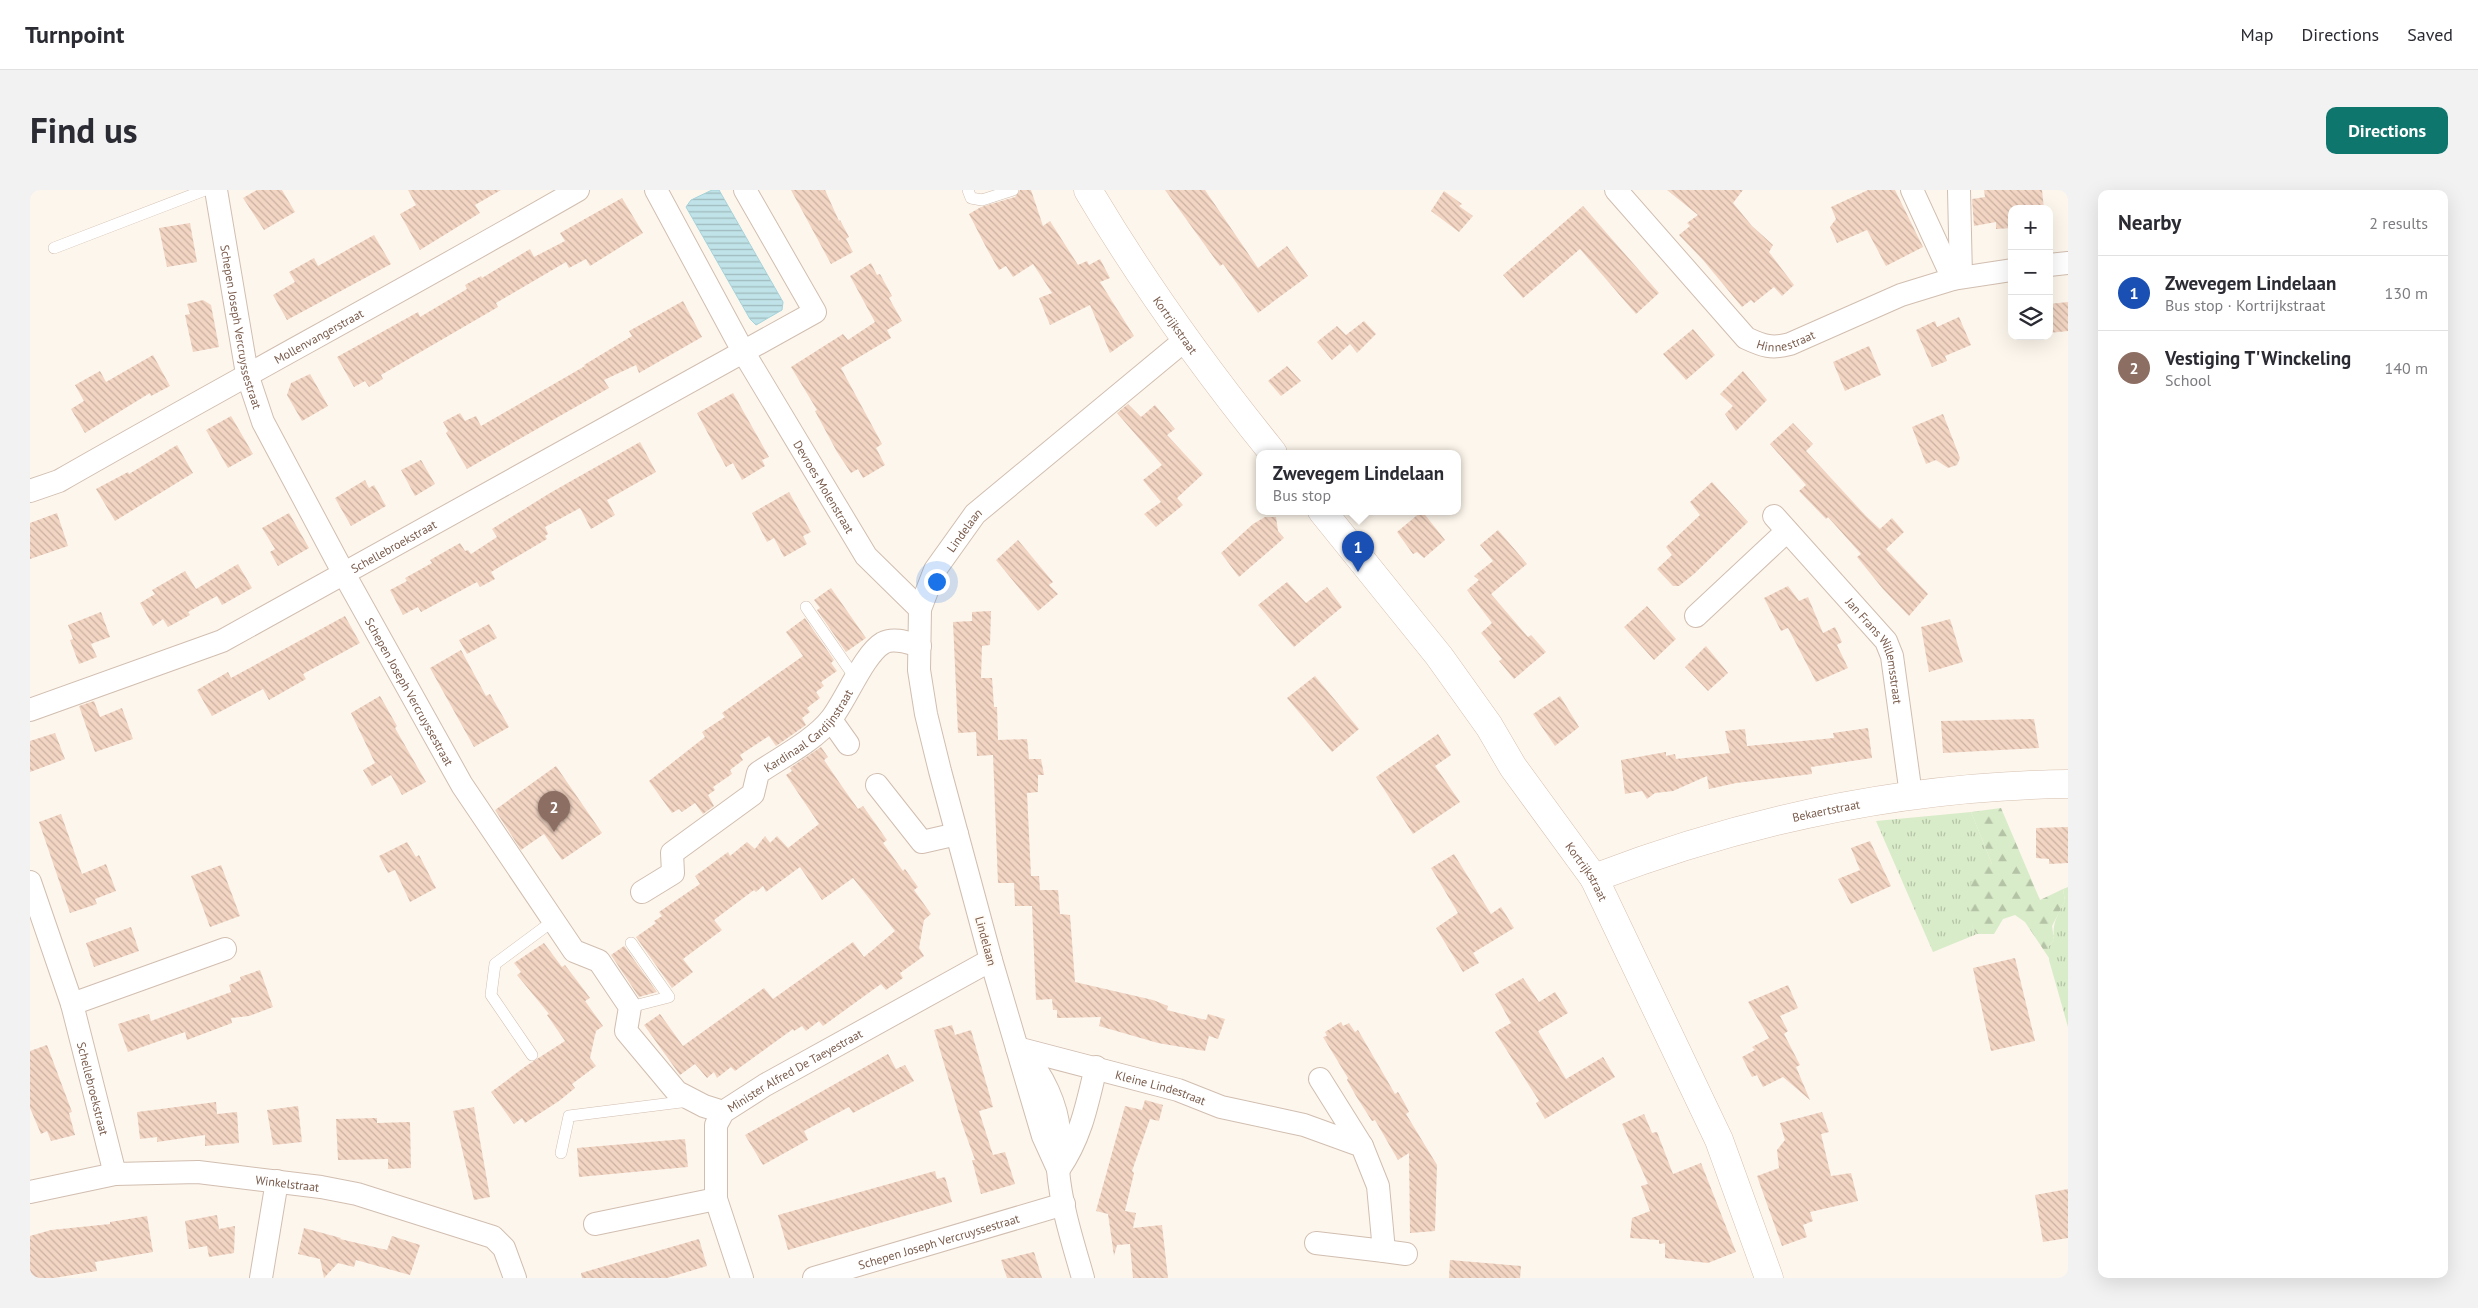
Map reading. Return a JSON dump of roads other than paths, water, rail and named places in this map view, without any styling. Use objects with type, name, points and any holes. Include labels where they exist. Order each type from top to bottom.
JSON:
[{"type":"main road","name":"Kortrijkstraat","points":[[1088,190],[1185,340],[1271,450]]},
{"type":"main road","name":"Kortrijkstraat","points":[[1325,515],[1439,656],[1488,726],[1513,767],[1594,878],[1719,1140],[1769,1278]]},
{"type":"main road","name":"Bekaertstraat","points":[[1594,878],[1654,855],[1804,813],[1911,795],[1979,787],[2068,784]]},
{"type":"street","name":"Schepen Joseph Vercruyssestraat","points":[[216,190],[247,374],[263,422],[343,572],[462,785],[574,951],[599,961],[630,1007]]},
{"type":"street","name":"Mollenvangerstraat","points":[[30,491],[59,481],[247,374],[416,284],[578,190]]},
{"type":"street","name":"Devroes Molenstraat","points":[[656,190],[744,353],[866,556],[920,609]]},
{"type":"street","points":[[744,353],[815,312],[745,190]]},
{"type":"street","name":"Hinnestraat","points":[[1616,190],[1746,338],[1764,347],[1777,348],[1790,344],[1901,294],[1957,278],[2008,271]]},
{"type":"street","points":[[1912,190],[1957,278]]},
{"type":"street","points":[[1957,278],[1959,190]]},
{"type":"street","points":[[2053,265],[2068,263]]},
{"type":"street","name":"Lindelaan","points":[[1083,1278],[1064,1204],[1058,1169],[1060,1131],[1046,1084],[1033,1064],[1017,1048],[991,960],[926,714],[919,670],[920,609],[935,570],[974,514],[1185,340]]},
{"type":"street","name":"Schellebroekstraat","points":[[30,710],[222,641],[343,572],[744,353]]},
{"type":"street","name":"Jan Frans Willemsstraat","points":[[1696,616],[1781,523],[1886,641],[1892,656],[1911,795]]},
{"type":"street","name":"Kardinaal Cardijnstraat","points":[[642,892],[673,872],[672,853],[753,794],[758,773],[819,731],[831,720],[872,653],[883,643],[893,640],[920,646]]},
{"type":"street","points":[[831,720],[848,744]]},
{"type":"street","points":[[878,785],[925,848],[957,834]]},
{"type":"street","name":"Schellebroekstraat","points":[[30,882],[72,1004],[115,1174]]},
{"type":"street","points":[[72,1004],[225,948]]},
{"type":"street","name":"Minister Alfred De Taeyestraat","points":[[742,1278],[716,1199],[716,1125],[723,1112],[765,1085],[991,960]]},
{"type":"street","points":[[630,1007],[626,1032],[677,1092],[723,1112]]},
{"type":"street","name":"Kleine Lindestraat","points":[[1017,1048],[1096,1067],[1178,1090],[1221,1107],[1304,1125],[1362,1146]]},
{"type":"street","points":[[1058,1169],[1072,1150],[1082,1125],[1096,1067]]},
{"type":"street","points":[[1320,1079],[1362,1146],[1378,1186],[1384,1252]]},
{"type":"street","points":[[1304,1125],[1324,1107],[1335,1102]]},
{"type":"street","name":"Winkelstraat","points":[[30,1192],[115,1174],[198,1172],[277,1181],[357,1194],[493,1237],[504,1248],[515,1278]]},
{"type":"street","points":[[261,1278],[277,1181]]},
{"type":"street","points":[[595,1224],[716,1199]]},
{"type":"street","name":"Schepen Joseph Vercruyssestraat","points":[[814,1278],[1064,1204]]},
{"type":"street","points":[[1316,1243],[1406,1254]]},
{"type":"lane","points":[[54,248],[206,190]]},
{"type":"lane","points":[[968,190],[971,198],[982,200],[1013,190]]},
{"type":"lane","points":[[806,607],[856,679]]},
{"type":"lane","points":[[532,1055],[491,995],[495,964],[553,921]]},
{"type":"lane","points":[[630,1007],[668,996],[631,943]]},
{"type":"lane","points":[[561,1153],[569,1116],[693,1100]]},
{"type":"water","points":[[712,190],[719,190],[783,302],[782,310],[756,325],[750,319],[686,207],[691,200]]},
{"type":"place","name":"Zwevegem Lindelaan","points":[[1358,572]]},
{"type":"place","name":"Vestiging T'Winckeling","points":[[554,832]]}]
